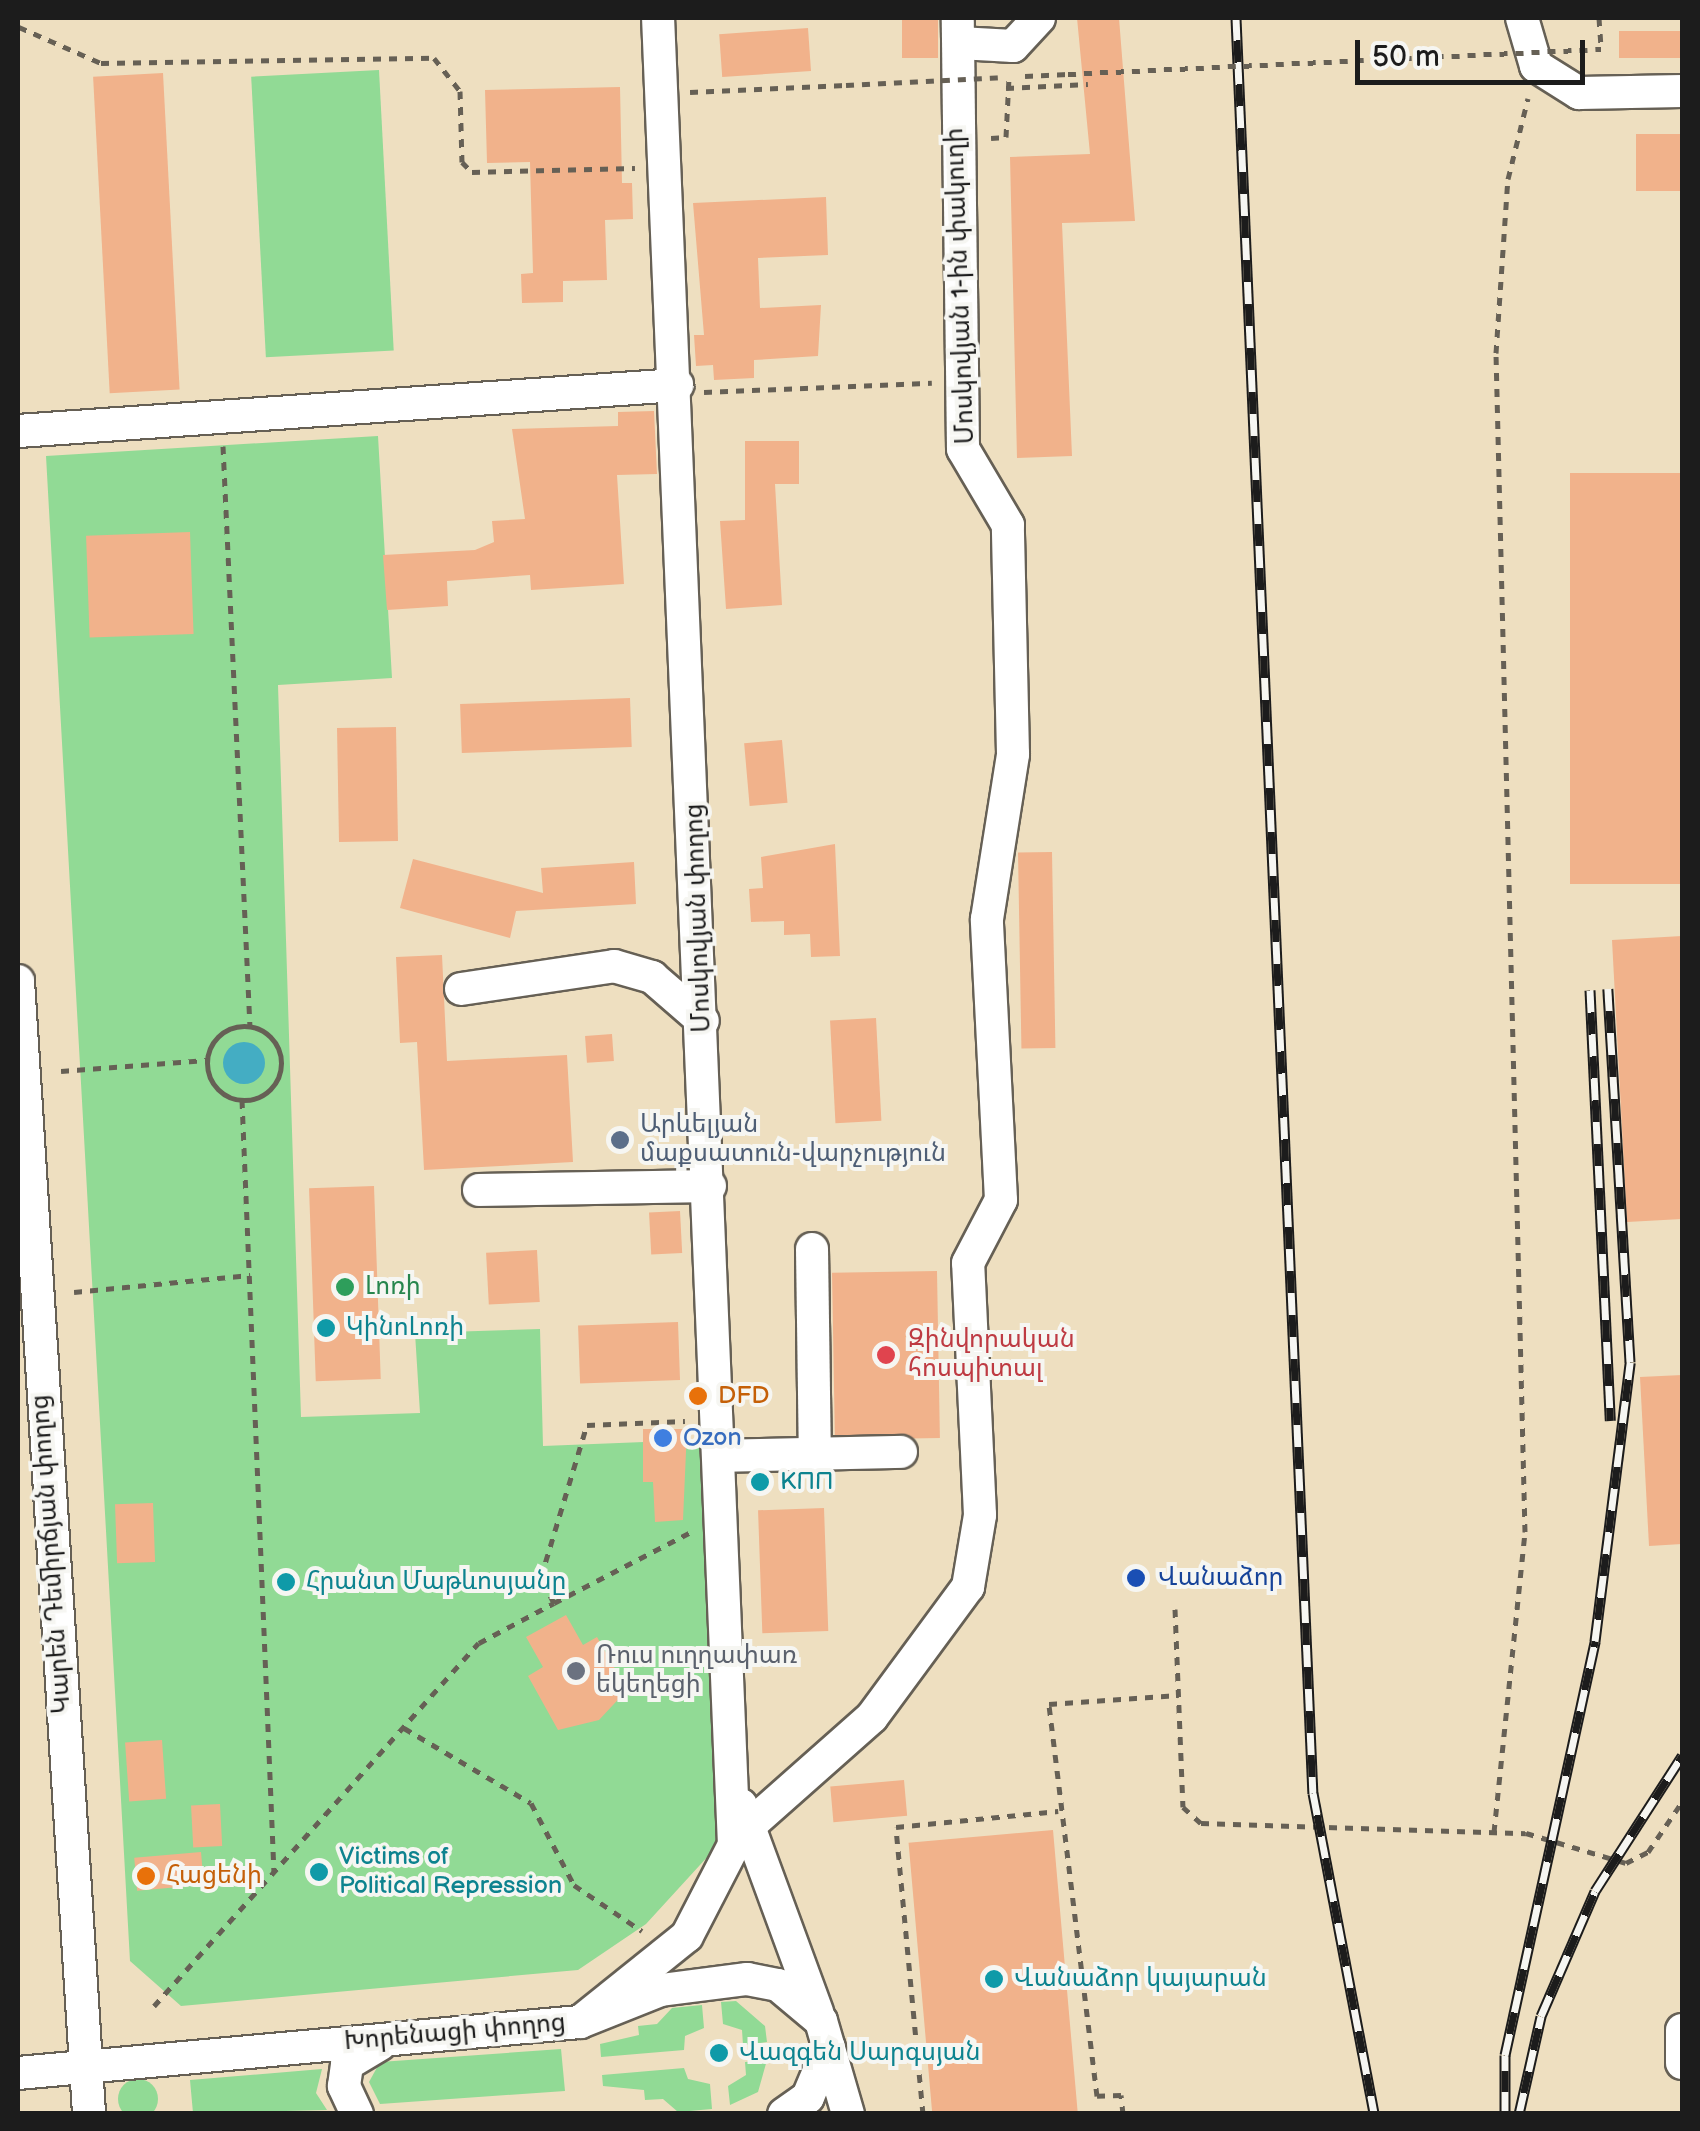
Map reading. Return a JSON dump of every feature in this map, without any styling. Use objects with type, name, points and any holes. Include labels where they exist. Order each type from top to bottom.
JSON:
[{"type":"street","name":"Մոսկովյան փողոց","points":[[658,18],[677,389],[718,1420],[739,1811]]},
{"type":"street","points":[[958,30],[1013,46],[1038,18]]},
{"type":"street","points":[[1522,18],[1536,66],[1579,93],[1682,91]]},
{"type":"street","name":"Մոսկովյան 1-ին փակուղի","points":[[739,1811],[872,1717],[968,1587],[980,1515],[968,1263],[1001,1200],[988,919],[1012,734],[1008,525],[962,449],[958,30]]},
{"type":"street","points":[[18,430],[677,389]]},
{"type":"street","points":[[461,990],[614,966],[652,977],[703,1021]]},
{"type":"street","name":"Կարեն Դեմիրճյան փողոց","points":[[18,980],[26,1288],[90,2114]]},
{"type":"street","points":[[479,1190],[710,1186]]},
{"type":"street","points":[[812,1249],[816,1454]]},
{"type":"street","points":[[720,1456],[901,1452]]},
{"type":"street","points":[[580,2022],[687,1936],[725,1872],[739,1811]]},
{"type":"street","points":[[739,1811],[824,2034],[848,2114]]},
{"type":"street","name":"Խորենացի փողոց","points":[[18,2073],[580,2022],[660,1990],[730,1979],[778,1986],[824,2034]]},
{"type":"street","points":[[1682,2030],[1682,2063]]},
{"type":"street","points":[[784,2114],[808,2097],[824,2034]]},
{"type":"street","points":[[357,2114],[344,2086],[347,2064],[364,2048],[404,2038]]},
{"type":"path","points":[[662,94],[1600,49],[1599,18]]},
{"type":"path","points":[[18,27],[101,63],[434,58],[460,92],[462,162],[472,172],[666,167]]},
{"type":"path","points":[[1494,1832],[1525,1532],[1496,353],[1508,179],[1536,66]]},
{"type":"path","points":[[1006,77],[1006,137]]},
{"type":"path","points":[[1006,88],[1088,84]]},
{"type":"path","points":[[677,389],[960,382]]},
{"type":"path","points":[[222,416],[250,1027]]},
{"type":"path","points":[[250,1027],[278,1048],[280,1073],[266,1094],[242,1100],[220,1092],[208,1060],[218,1038],[250,1027]]},
{"type":"path","points":[[62,1071],[208,1060]]},
{"type":"path","points":[[242,1100],[274,1873]]},
{"type":"path","points":[[74,1292],[250,1276]]},
{"type":"path","points":[[554,1603],[541,1578],[587,1425],[718,1420]]},
{"type":"path","points":[[154,2006],[479,1643],[723,1515]]},
{"type":"path","points":[[1175,1609],[1183,1807],[1200,1823],[1494,1832],[1573,1843],[1626,1863],[1648,1852],[1682,1802]]},
{"type":"path","points":[[1123,2114],[1120,2095],[1096,2096],[1058,1810],[1049,1704],[1179,1695]]},
{"type":"path","points":[[404,1728],[531,1803],[574,1884],[645,1933]]},
{"type":"path","points":[[923,2114],[896,1827],[1058,1810]]},
{"type":"green space","points":[[379,70],[394,351],[266,357],[251,77]]},
{"type":"green space","points":[[378,436],[392,678],[278,685],[301,1417],[420,1413],[415,1333],[540,1329],[543,1446],[720,1439],[721,1842],[646,1924],[578,1970],[181,2006],[130,1961],[46,456]]},
{"type":"green space","points":[[736,2001],[765,2026],[767,2042],[743,2045],[742,2030],[723,2024],[721,2002]]},
{"type":"green space","points":[[702,2005],[704,2028],[685,2036],[684,2050],[601,2057],[600,2044],[639,2035],[638,2026],[657,2024],[672,2008]]},
{"type":"green space","points":[[561,2049],[565,2091],[380,2104],[369,2082],[380,2062]]},
{"type":"green space","points":[[767,2060],[758,2092],[730,2105],[728,2086],[746,2075],[745,2062]]},
{"type":"green space","points":[[684,2068],[688,2079],[710,2084],[712,2109],[678,2112],[663,2099],[645,2100],[644,2090],[603,2086],[602,2075]]},
{"type":"green space","points":[[322,2069],[316,2093],[327,2110],[193,2113],[190,2080]]},
{"type":"green space","points":[[138,2079],[152,2085],[158,2099],[152,2113],[138,2119],[124,2113],[118,2099],[124,2085]]},
{"type":"water","points":[[244,1042],[259,1048],[265,1063],[259,1078],[244,1084],[229,1078],[223,1063],[229,1048]]},
{"type":"building","points":[[902,18],[938,18],[938,58],[902,58]]},
{"type":"building","points":[[1077,18],[1119,18],[1135,221],[1062,223],[1072,456],[1017,458],[1010,157],[1090,154]]},
{"type":"building","points":[[808,28],[811,71],[722,77],[719,34]]},
{"type":"building","points":[[1619,31],[1682,31],[1682,58],[1619,58]]},
{"type":"building","points":[[163,73],[180,390],[110,393],[93,77]]},
{"type":"building","points":[[620,87],[622,183],[632,183],[633,219],[605,220],[607,280],[563,281],[563,302],[522,303],[521,274],[533,273],[530,162],[487,163],[485,90]]},
{"type":"building","points":[[1636,134],[1682,134],[1682,191],[1636,191]]},
{"type":"building","points":[[826,197],[828,255],[758,258],[760,308],[821,305],[818,356],[754,360],[754,378],[714,380],[713,365],[696,366],[694,335],[704,335],[693,203]]},
{"type":"building","points":[[654,411],[657,474],[617,475],[624,584],[531,590],[530,575],[447,581],[448,606],[387,610],[383,555],[475,550],[494,542],[492,521],[525,519],[512,429],[618,426],[618,412]]},
{"type":"building","points":[[745,441],[799,441],[799,484],[775,484],[782,605],[726,609],[720,521],[745,520]]},
{"type":"building","points":[[1570,473],[1682,473],[1682,884],[1570,884]]},
{"type":"building","points":[[190,532],[194,634],[90,638],[86,536]]},
{"type":"building","points":[[630,698],[632,747],[462,753],[460,704]]},
{"type":"building","points":[[396,727],[398,841],[339,842],[337,728]]},
{"type":"building","points":[[782,740],[787,803],[750,806],[744,743]]},
{"type":"building","points":[[835,844],[840,956],[811,957],[810,934],[784,935],[784,921],[751,922],[749,889],[763,888],[761,857]]},
{"type":"building","points":[[1052,852],[1055,1048],[1021,1049],[1018,853]]},
{"type":"building","points":[[413,859],[543,893],[541,868],[634,862],[636,904],[516,911],[510,938],[400,908]]},
{"type":"building","points":[[1682,936],[1682,1219],[1627,1222],[1612,940]]},
{"type":"building","points":[[442,955],[447,1061],[567,1055],[573,1162],[424,1170],[417,1042],[400,1043],[396,957]]},
{"type":"building","points":[[876,1018],[881,1121],[835,1123],[830,1020]]},
{"type":"building","points":[[612,1034],[614,1061],[587,1063],[585,1036]]},
{"type":"building","points":[[374,1186],[381,1379],[316,1381],[309,1188]]},
{"type":"building","points":[[680,1211],[682,1253],[651,1255],[649,1213]]},
{"type":"building","points":[[537,1250],[540,1302],[489,1305],[486,1253]]},
{"type":"building","name":"Զինվորական հոսպիտալ","points":[[937,1271],[940,1438],[835,1440],[832,1273]]},
{"type":"building","points":[[678,1322],[680,1380],[580,1383],[578,1325]]},
{"type":"building","points":[[1682,1375],[1682,1544],[1649,1546],[1640,1377]]},
{"type":"building","points":[[643,1429],[687,1429],[683,1520],[655,1522],[653,1482],[643,1482]]},
{"type":"building","points":[[153,1503],[155,1562],[117,1563],[115,1504]]},
{"type":"building","points":[[824,1508],[828,1631],[762,1633],[758,1510]]},
{"type":"building","name":"Ռուս ուղղափառ եկեղեցի","points":[[566,1615],[583,1645],[597,1637],[627,1690],[599,1720],[558,1730],[528,1676],[543,1667],[526,1637]]},
{"type":"building","points":[[162,1740],[166,1799],[129,1801],[125,1743]]},
{"type":"building","points":[[904,1780],[907,1816],[833,1822],[830,1786]]},
{"type":"building","points":[[220,1804],[222,1846],[193,1847],[191,1806]]},
{"type":"building","name":"Վանաձոր կայարան","points":[[1053,1830],[1078,2114],[932,2114],[909,1843]]},
{"type":"building","points":[[201,1852],[204,1885],[137,1891],[134,1858]]},
{"type":"railway","points":[[1236,18],[1313,1793],[1374,2114]]},
{"type":"railway","points":[[1505,2114],[1505,2055],[1595,1641],[1630,1362],[1608,989]]},
{"type":"railway","points":[[1590,990],[1610,1421]]},
{"type":"railway","points":[[1519,2114],[1541,2016],[1595,1891],[1682,1756]]},
{"type":"place","name":"Արևելյան մաքսատուն-վարչություն","points":[[620,1140]]},
{"type":"place","name":"Լոռի","points":[[345,1287]]},
{"type":"place","name":"ԿինոԼոռի","points":[[326,1328]]},
{"type":"place","name":"Զինվորական հոսպիտալ","points":[[886,1355]]},
{"type":"place","name":"DFD","points":[[698,1396]]},
{"type":"place","name":"Ozon","points":[[663,1438]]},
{"type":"place","name":"КПП","points":[[760,1482]]},
{"type":"place","name":"Վանաձոր","points":[[1136,1578]]},
{"type":"place","name":"Հրանտ Մաթևոսյանը","points":[[286,1582]]},
{"type":"place","name":"Ռուս ուղղափառ եկեղեցի","points":[[576,1671]]},
{"type":"place","name":"Victims of Political Repression","points":[[319,1872]]},
{"type":"place","name":"Հացենի","points":[[146,1876]]},
{"type":"place","name":"Վանաձոր կայարան","points":[[994,1979]]},
{"type":"place","name":"Վազգեն Սարգսյան","points":[[719,2053]]}]
